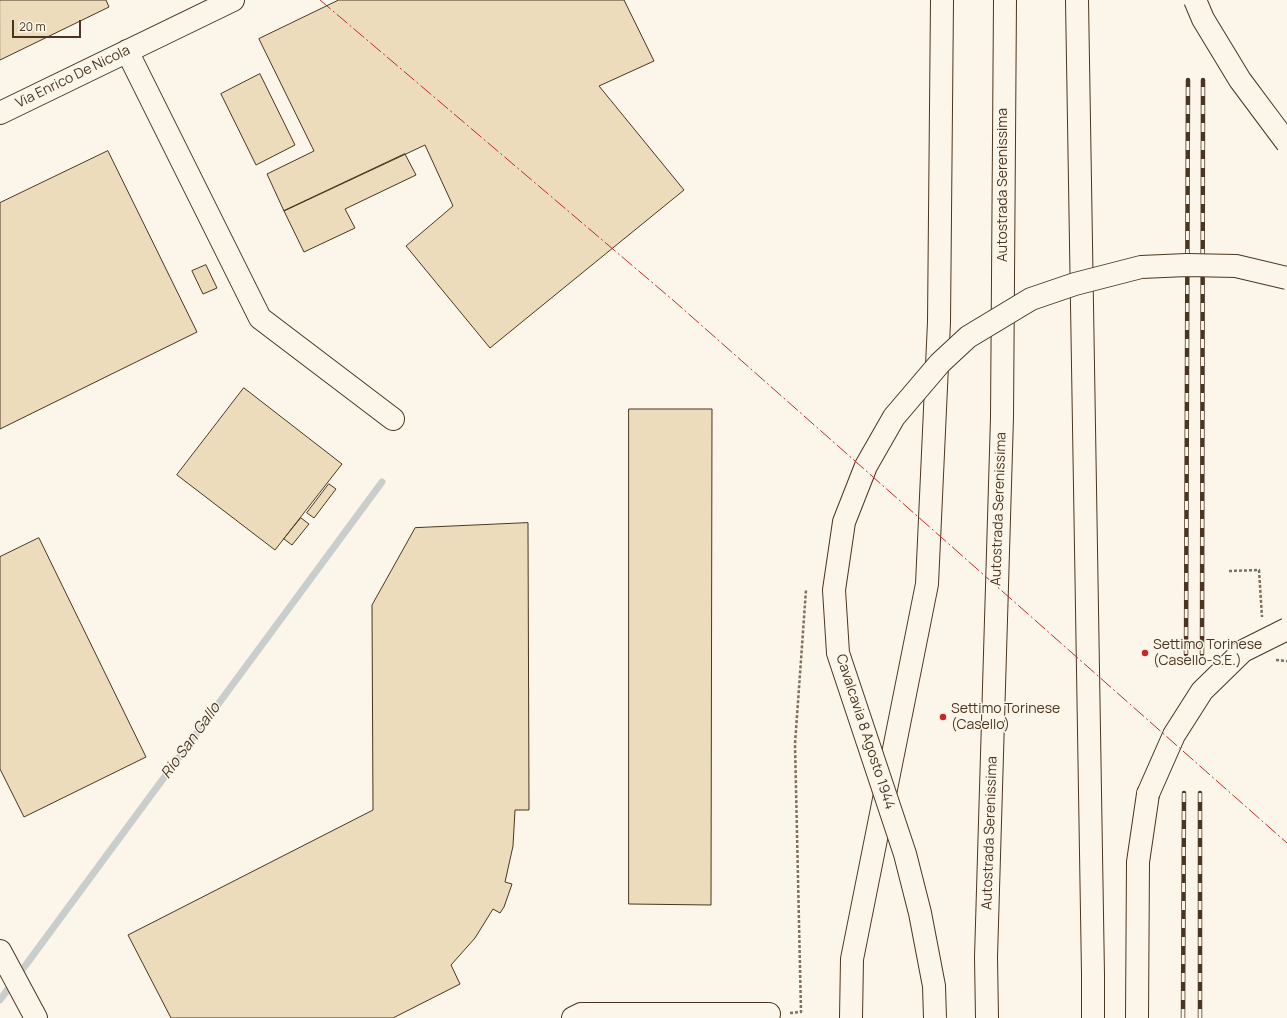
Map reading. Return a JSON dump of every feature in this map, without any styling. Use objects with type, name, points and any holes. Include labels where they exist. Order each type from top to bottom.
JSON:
[{"type":"main road","name":"Via Enrico De Nicola","points":[[0,113],[233,0]]},
{"type":"main road","points":[[851,1018],[852,959],[927,584],[939,322],[942,0]]},
{"type":"main road","name":"Autostrada Serenissima","points":[[987,1018],[986,957],[1002,417],[1005,0]]},
{"type":"main road","points":[[1077,0],[1093,1018]]},
{"type":"main road","points":[[1195,0],[1203,19],[1240,80],[1287,144]]},
{"type":"main road","points":[[127,51],[260,318],[393,419]]},
{"type":"main road","name":"Cavalcavia 8 Agosto 1944","points":[[935,1018],[934,986],[920,913],[905,854],[838,653],[834,590],[844,522],[866,466],[894,417],[940,363],[968,337],[1031,299],[1075,284],[1141,267],[1187,265],[1236,266],[1287,278]]},
{"type":"main road","points":[[1137,1018],[1138,862],[1148,794],[1174,735],[1202,691],[1242,651],[1287,629]]},
{"type":"main road","points":[[3,958],[36,1018]]},
{"type":"main road","points":[[573,1018],[581,1014],[769,1014]]},
{"type":"path","points":[[1230,571],[1260,570],[1262,622]]},
{"type":"path","points":[[769,1014],[801,1012],[795,744],[806,590]]},
{"type":"path","points":[[1272,660],[1287,661]]},
{"type":"building","points":[[0,0],[106,0],[109,7],[0,60]]},
{"type":"building","points":[[339,0],[624,0],[654,61],[599,86],[684,190],[490,348],[406,246],[453,206],[425,145],[284,211],[267,174],[314,151],[259,39]]},
{"type":"building","points":[[260,74],[295,145],[256,165],[221,94]]},
{"type":"building","points":[[108,151],[197,332],[0,429],[0,203]]},
{"type":"building","points":[[405,154],[416,175],[345,209],[355,228],[304,252],[284,211]]},
{"type":"building","points":[[206,265],[217,288],[203,294],[192,271]]},
{"type":"building","points":[[244,388],[342,464],[275,550],[177,475]]},
{"type":"building","points":[[629,409],[712,409],[711,905],[629,904]]},
{"type":"building","points":[[329,484],[336,489],[314,518],[307,513]]},
{"type":"building","points":[[301,518],[309,524],[292,545],[284,539]]},
{"type":"building","points":[[528,523],[529,810],[515,810],[513,846],[505,882],[512,884],[504,907],[500,913],[493,909],[475,938],[451,965],[460,984],[393,1018],[171,1018],[128,935],[373,810],[372,605],[415,528]]},
{"type":"building","points":[[39,538],[146,757],[24,817],[0,769],[0,557]]},
{"type":"waterway","name":"Rio San Gallo","points":[[0,1000],[382,482]]},
{"type":"railway","points":[[1186,654],[1188,80]]},
{"type":"railway","points":[[1202,654],[1203,80]]},
{"type":"railway","points":[[1183,1018],[1184,793]]},
{"type":"railway","points":[[1200,793],[1200,1018]]},
{"type":"power","points":[[320,0],[674,301],[1287,843]]},
{"type":"place","name":"Settimo Torinese (Casello-S.E.)","points":[[1145,653]]},
{"type":"place","name":"Settimo Torinese (Casello)","points":[[943,717]]}]
